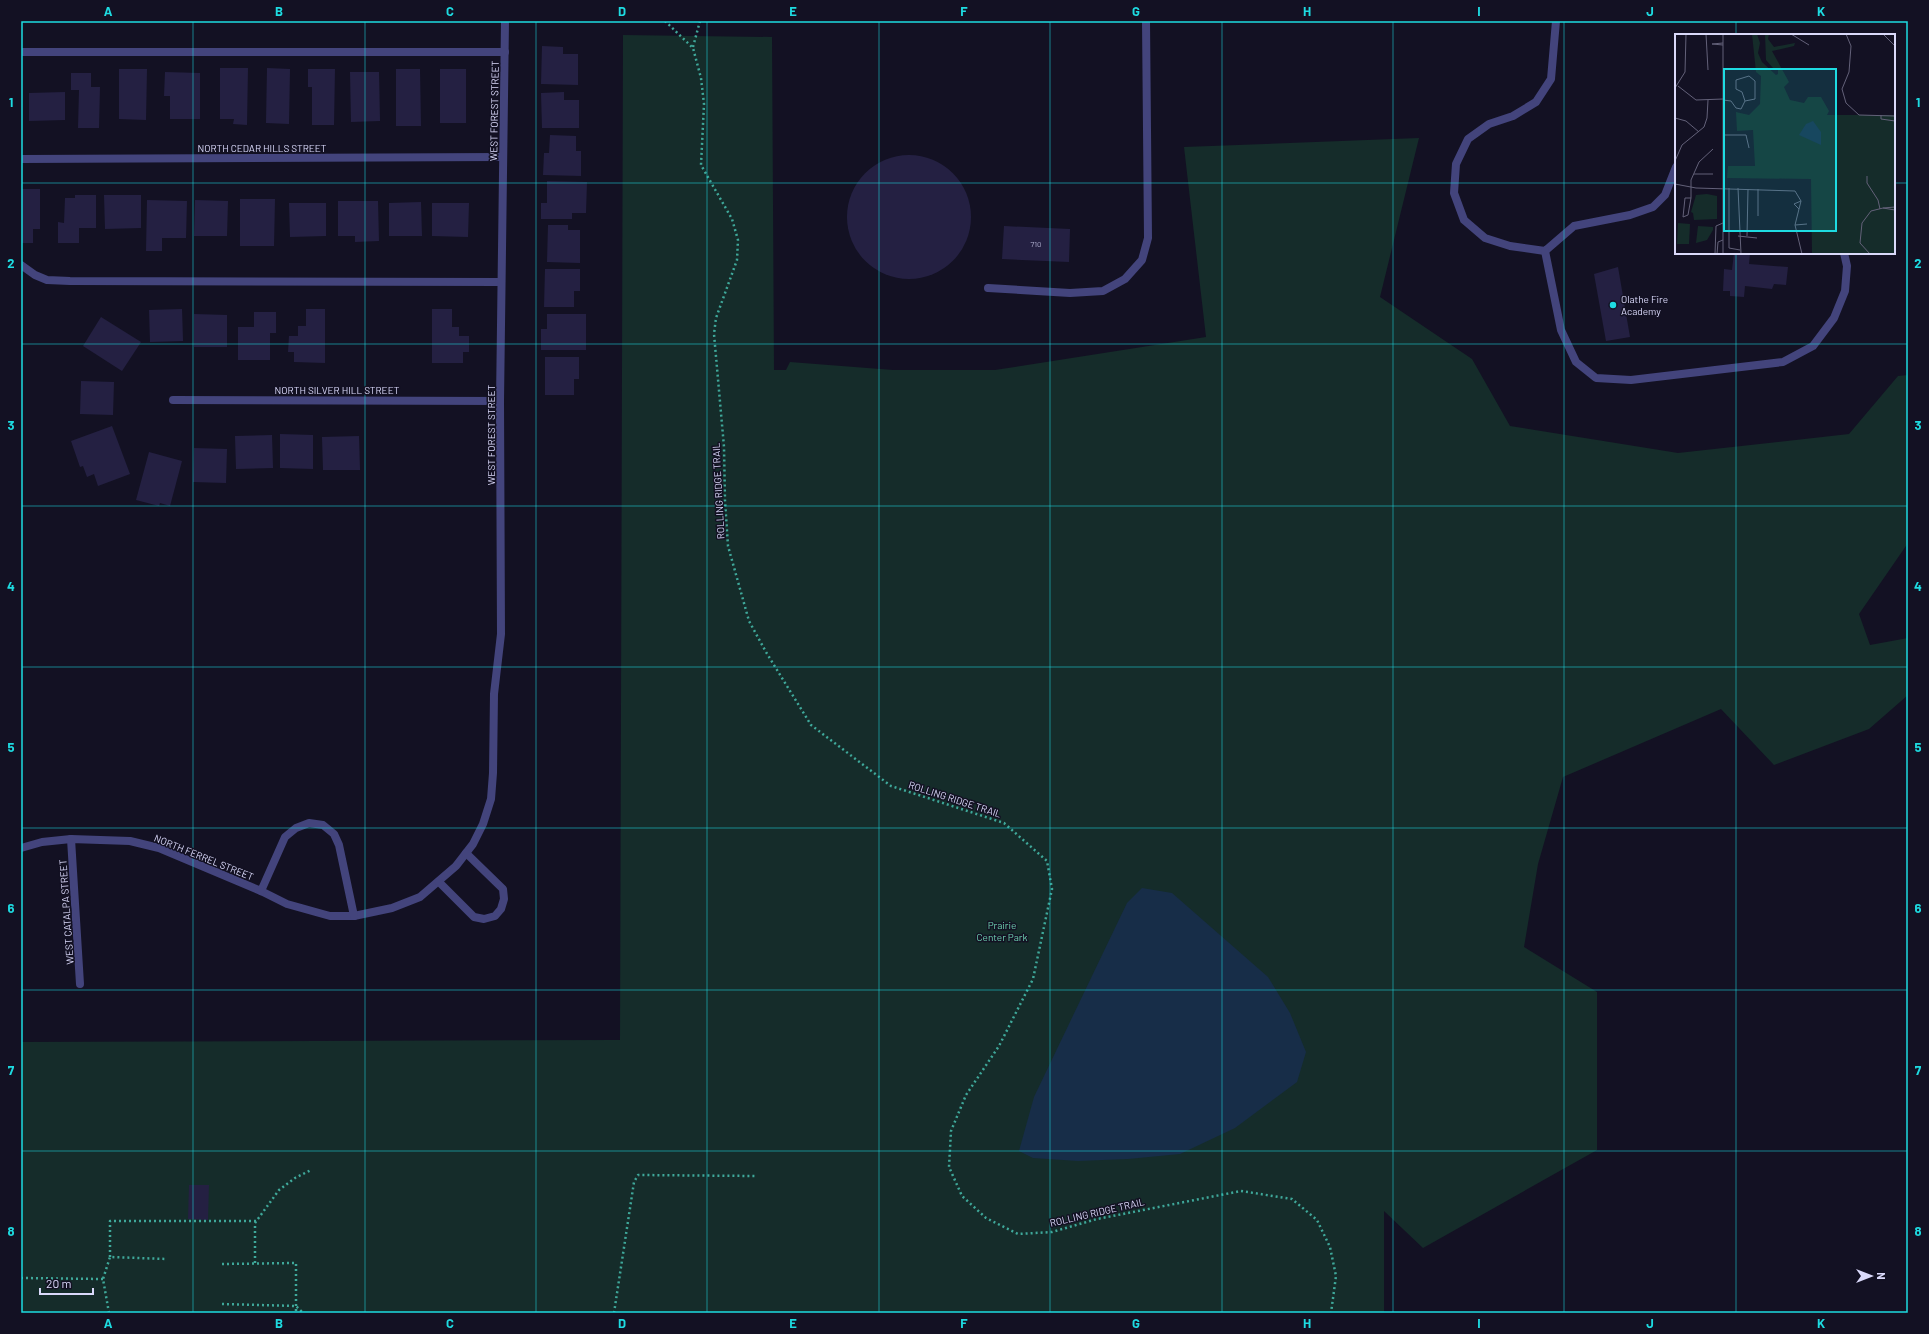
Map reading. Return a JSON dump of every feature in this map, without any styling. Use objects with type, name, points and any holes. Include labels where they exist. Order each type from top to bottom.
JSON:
[{"type":"street","name":"WEST FOREST STREET","points":[[473,844],[483,824],[491,798],[493,773],[494,694],[501,634],[500,401],[505,21]]},
{"type":"street","points":[[988,288],[1070,293],[1103,291],[1125,279],[1142,260],[1148,238],[1146,21]]},
{"type":"street","points":[[1556,21],[1551,78],[1536,102],[1513,116],[1489,124],[1468,139],[1456,164],[1454,193],[1464,220],[1485,238],[1510,246],[1545,251],[1574,226],[1630,215],[1653,207],[1665,196],[1675,170]]},
{"type":"street","points":[[21,52],[505,52]]},
{"type":"street","name":"NORTH CEDAR HILLS STREET","points":[[21,159],[503,157]]},
{"type":"street","points":[[1545,251],[1561,330],[1576,362],[1596,378],[1631,380],[1783,362],[1813,346],[1834,318],[1845,291],[1847,266],[1844,254]]},
{"type":"street","points":[[21,266],[47,280],[70,281],[502,282]]},
{"type":"street","name":"NORTH SILVER HILL STREET","points":[[173,400],[500,401]]},
{"type":"street","name":"NORTH FERREL STREET","points":[[261,891],[285,837],[296,828],[309,823],[323,825],[334,834],[339,844],[354,916]]},
{"type":"street","name":"NORTH FERREL STREET","points":[[21,848],[42,842],[71,839],[130,841],[159,848],[306,911],[330,916],[354,916],[392,908],[420,896],[439,882],[456,866],[473,844]]},
{"type":"street","name":"WEST CATALPA STREET","points":[[71,839],[80,984]]},
{"type":"street","points":[[439,882],[474,917],[484,919],[495,916],[502,909],[504,899],[503,889],[466,852]]},
{"type":"path","points":[[665,21],[693,48]]},
{"type":"path","name":"ROLLING RIDGE TRAIL","points":[[700,21],[693,48],[701,78],[704,104],[701,165],[732,219],[738,240],[737,260],[716,318],[714,334],[724,447],[728,546],[747,613],[766,652],[812,725],[890,786],[1004,823],[1047,861],[1052,889],[1033,979],[999,1046],[966,1095],[951,1132],[949,1167],[962,1196],[986,1218],[1018,1234],[1052,1232],[1097,1219],[1241,1191],[1292,1199],[1317,1220],[1330,1247],[1336,1276],[1331,1313]]},
{"type":"path","points":[[255,1263],[255,1223],[279,1190],[295,1178],[311,1170]]},
{"type":"path","points":[[614,1313],[634,1182],[638,1175],[756,1176]]},
{"type":"path","points":[[109,1313],[103,1279],[110,1257],[110,1221],[257,1221]]},
{"type":"path","points":[[110,1257],[166,1259]]},
{"type":"path","points":[[222,1264],[296,1263],[296,1313]]},
{"type":"path","points":[[21,1278],[103,1279]]},
{"type":"path","points":[[222,1304],[296,1306],[303,1313]]},
{"type":"green space","name":"Prairie Center Park","points":[[623,35],[772,37],[774,370],[786,370],[790,362],[893,370],[995,370],[1206,337],[1184,147],[1419,138],[1380,297],[1472,359],[1510,426],[1678,453],[1849,434],[1898,376],[1908,375],[1908,543],[1859,614],[1870,645],[1908,638],[1908,695],[1869,729],[1774,765],[1721,709],[1563,777],[1538,864],[1524,947],[1597,992],[1597,1150],[1423,1248],[1384,1211],[1384,1313],[21,1313],[21,1042],[620,1040]]},
{"type":"water","points":[[1142,888],[1172,893],[1268,977],[1290,1013],[1306,1052],[1297,1082],[1235,1128],[1180,1154],[1128,1159],[1078,1161],[1033,1158],[1019,1151],[1034,1097],[1127,903]]},
{"type":"building","points":[[542,46],[563,47],[563,54],[578,54],[578,85],[541,84]]},
{"type":"building","points":[[220,68],[248,68],[247,125],[233,124],[234,119],[220,119]]},
{"type":"building","points":[[267,68],[290,69],[289,124],[266,123]]},
{"type":"building","points":[[119,69],[147,69],[146,120],[119,119]]},
{"type":"building","points":[[308,69],[335,69],[334,125],[312,125],[312,87],[308,87]]},
{"type":"building","points":[[396,69],[420,69],[421,126],[396,126]]},
{"type":"building","points":[[440,69],[466,69],[466,123],[440,123]]},
{"type":"building","points":[[165,72],[200,73],[200,119],[170,119],[170,96],[164,96]]},
{"type":"building","points":[[350,72],[379,72],[380,121],[351,122]]},
{"type":"building","points":[[71,73],[91,73],[91,87],[100,87],[99,128],[78,128],[79,90],[71,90]]},
{"type":"building","points":[[65,92],[65,120],[29,121],[29,93]]},
{"type":"building","points":[[564,92],[564,100],[579,100],[579,128],[542,128],[541,93]]},
{"type":"building","points":[[550,135],[576,136],[576,151],[581,151],[581,176],[543,175],[544,153],[549,153]]},
{"type":"building","points":[[909,155],[921,156],[933,160],[953,173],[966,193],[970,205],[970,229],[966,241],[953,261],[933,274],[921,278],[909,279],[897,278],[885,274],[865,261],[852,241],[848,229],[847,217],[848,205],[852,193],[865,173],[885,160],[897,156]]},
{"type":"building","points":[[547,181],[587,182],[586,213],[572,213],[572,219],[541,219],[541,203],[547,203]]},
{"type":"building","points":[[21,189],[40,189],[40,229],[33,229],[33,243],[21,243]]},
{"type":"building","points":[[75,195],[96,195],[96,228],[79,228],[79,243],[58,243],[58,222],[64,223],[65,198],[75,198]]},
{"type":"building","points":[[104,195],[141,195],[141,228],[105,229]]},
{"type":"building","points":[[240,199],[275,199],[274,246],[240,246]]},
{"type":"building","points":[[147,200],[187,201],[186,238],[162,238],[162,251],[146,251]]},
{"type":"building","points":[[195,200],[228,201],[227,236],[194,236]]},
{"type":"building","points":[[338,201],[378,201],[379,241],[355,242],[355,236],[338,236]]},
{"type":"building","points":[[421,202],[422,236],[389,236],[389,203]]},
{"type":"building","points":[[289,203],[326,203],[326,236],[290,237]]},
{"type":"building","points":[[432,203],[469,203],[468,237],[432,236]]},
{"type":"building","points":[[548,225],[568,225],[568,230],[580,230],[580,263],[547,262]]},
{"type":"building","points":[[1004,226],[1070,229],[1069,262],[1002,259]]},
{"type":"building","points":[[1734,254],[1750,254],[1749,264],[1788,267],[1786,285],[1774,284],[1772,289],[1745,286],[1744,297],[1730,296],[1730,291],[1723,291],[1724,269],[1732,270]]},
{"type":"building","points":[[1618,267],[1630,337],[1606,341],[1594,274]]},
{"type":"building","points":[[545,269],[580,269],[580,291],[574,291],[574,307],[544,307]]},
{"type":"building","points":[[182,309],[183,341],[150,342],[149,310]]},
{"type":"building","points":[[306,309],[325,309],[325,363],[294,362],[294,352],[288,352],[289,336],[298,336],[298,326],[306,326]]},
{"type":"building","points":[[432,309],[452,309],[452,327],[459,327],[459,336],[469,336],[469,352],[463,352],[463,363],[432,363]]},
{"type":"building","points":[[254,312],[276,312],[276,333],[270,333],[270,360],[238,360],[238,327],[254,327]]},
{"type":"building","points":[[194,314],[227,315],[227,347],[194,347]]},
{"type":"building","points":[[547,314],[586,314],[586,350],[541,350],[541,329],[547,329]]},
{"type":"building","points":[[101,317],[141,342],[122,371],[83,346]]},
{"type":"building","points":[[545,357],[579,357],[579,379],[574,379],[574,395],[545,395]]},
{"type":"building","points":[[81,381],[114,382],[113,415],[80,414]]},
{"type":"building","points":[[112,426],[130,474],[98,486],[94,474],[87,477],[83,466],[80,467],[71,441]]},
{"type":"building","points":[[280,434],[313,435],[313,469],[280,468]]},
{"type":"building","points":[[272,435],[273,468],[236,469],[235,436]]},
{"type":"building","points":[[359,436],[360,470],[323,470],[322,437]]},
{"type":"building","points":[[194,448],[227,449],[226,483],[193,482]]},
{"type":"building","points":[[149,452],[182,461],[170,506],[160,503],[159,506],[136,500]]},
{"type":"building","points":[[189,1185],[209,1185],[208,1220],[188,1219]]},
{"type":"place","name":"Olathe Fire Academy","points":[[1613,305]]}]
